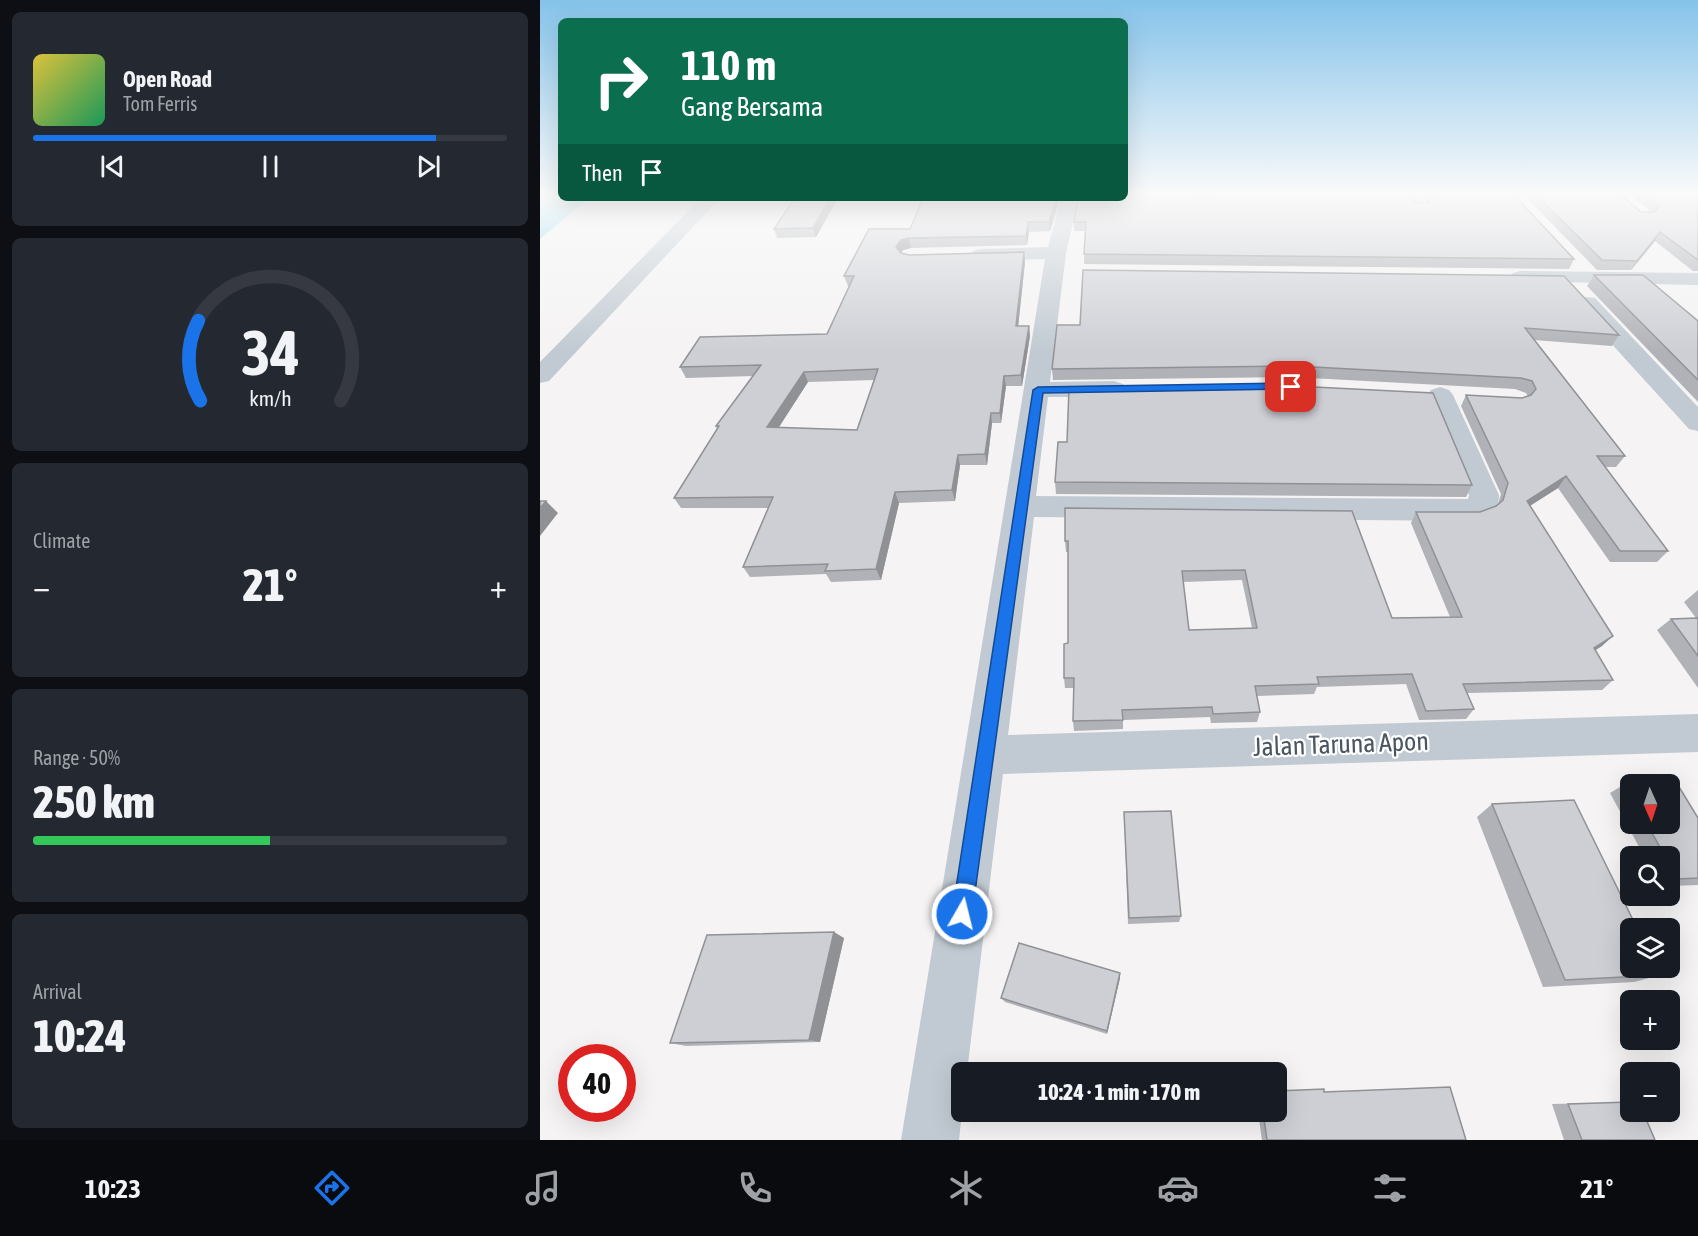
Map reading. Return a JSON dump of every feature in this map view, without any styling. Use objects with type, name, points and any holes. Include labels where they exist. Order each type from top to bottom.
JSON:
[{"type":"street","points":[[540,376],[665,246]]},
{"type":"street","points":[[930,1140],[1020,506],[1064,246]]},
{"type":"street","points":[[956,255],[1062,266]]},
{"type":"street","points":[[1570,270],[1698,423]]},
{"type":"street","points":[[1506,277],[1570,270],[1591,278],[1698,279]]},
{"type":"street","points":[[1038,390],[1141,389]]},
{"type":"street","points":[[1020,506],[1473,510],[1484,504],[1484,495],[1439,395]]},
{"type":"street","name":"Jalan Taruna Apon","points":[[984,755],[1698,733]]},
{"type":"building","points":[[860,246],[897,246],[901,253],[909,255],[1024,252],[1016,326],[1029,326],[1021,375],[1004,376],[1000,413],[991,413],[985,454],[958,455],[952,490],[895,492],[876,569],[825,571],[828,564],[743,567],[773,497],[674,498],[719,426],[716,426],[761,365],[680,367],[700,337],[827,334],[854,276],[844,276]],"holes":[[[878,369],[857,430],[767,427],[804,372]]]},
{"type":"building","points":[[1084,246],[1562,246],[1574,259],[1084,254]]},
{"type":"building","points":[[1588,246],[1649,246],[1637,261],[1602,260]]},
{"type":"building","points":[[1679,246],[1698,246],[1698,260]]},
{"type":"building","points":[[1083,270],[1564,276],[1619,335],[1525,328],[1625,456],[1597,456],[1668,551],[1620,551],[1566,476],[1527,501],[1613,636],[1594,648],[1613,680],[1463,684],[1474,709],[1426,711],[1412,674],[1317,677],[1319,684],[1255,686],[1260,712],[1213,714],[1212,707],[1122,710],[1123,720],[1073,721],[1074,678],[1064,678],[1064,644],[1068,643],[1068,541],[1065,541],[1065,508],[1352,511],[1392,618],[1462,617],[1416,512],[1480,512],[1496,506],[1503,500],[1508,483],[1466,395],[1522,398],[1531,395],[1536,389],[1532,381],[1521,378],[1294,366],[1052,369],[1057,325],[1080,325]],"holes":[[[1245,570],[1257,628],[1189,630],[1182,571]]]},
{"type":"building","points":[[1594,275],[1643,275],[1698,321],[1698,380]]},
{"type":"building","points":[[1294,386],[1433,393],[1472,485],[1055,482],[1058,442],[1067,442],[1069,388]]},
{"type":"building","points":[[1698,618],[1698,656],[1671,619]]},
{"type":"building","points":[[1680,789],[1698,818],[1698,878],[1680,879],[1680,846],[1659,846],[1653,834],[1680,834]]},
{"type":"building","points":[[1574,800],[1620,893],[1620,906],[1626,906],[1632,918],[1620,918],[1620,977],[1565,980],[1492,804]]},
{"type":"building","points":[[1171,811],[1181,916],[1129,918],[1124,812]]},
{"type":"building","points":[[834,932],[809,1040],[670,1043],[707,935]]},
{"type":"building","points":[[1019,943],[1120,973],[1107,1031],[1001,998]]},
{"type":"building","points":[[1450,1087],[1466,1140],[1267,1140],[1264,1122],[1287,1122],[1287,1091],[1324,1089],[1324,1092]]},
{"type":"building","points":[[1620,1102],[1620,1122],[1647,1122],[1655,1140],[1582,1140],[1568,1104]]},
{"type":"route","points":[[962,914],[1038,390],[1291,387]]}]
